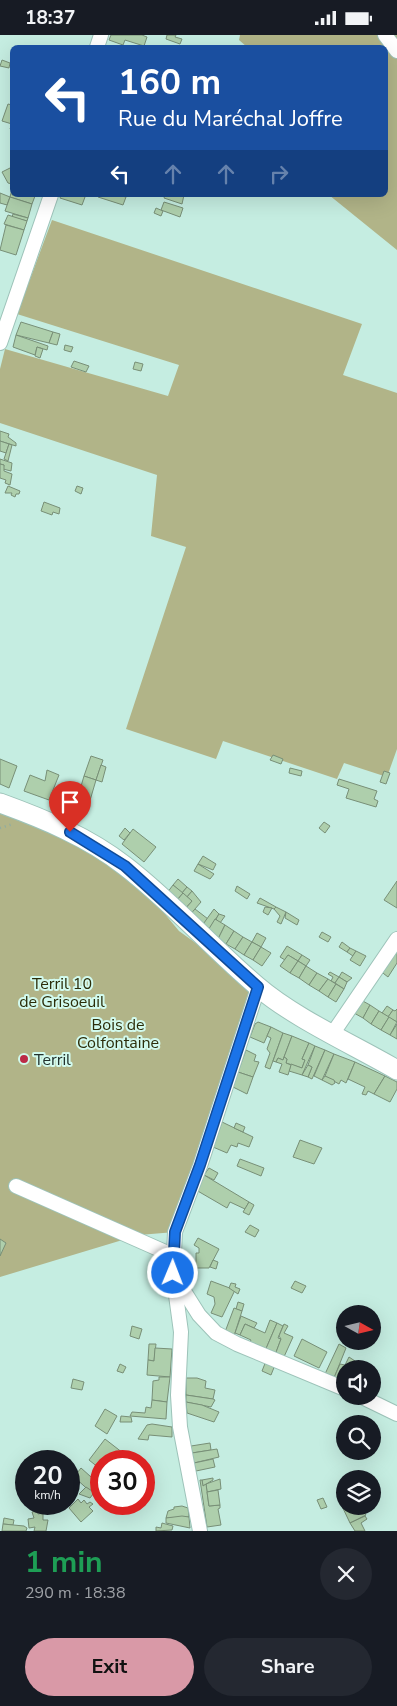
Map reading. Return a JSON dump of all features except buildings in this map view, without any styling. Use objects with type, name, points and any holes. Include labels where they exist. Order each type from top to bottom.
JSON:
[{"type":"street","points":[[385,35],[397,51]]},
{"type":"street","points":[[0,343],[50,197]]},
{"type":"street","points":[[0,803],[36,815],[70,832],[125,866],[258,987],[397,1070]]},
{"type":"street","points":[[333,1033],[397,939]]},
{"type":"street","points":[[200,1531],[180,1427],[178,1395],[181,1332],[172,1255],[175,1232],[200,1165],[258,987]]},
{"type":"street","points":[[16,1186],[172,1255]]},
{"type":"street","points":[[173,1273],[199,1315],[216,1333],[237,1345],[336,1385]]},
{"type":"street","points":[[378,1405],[397,1414]]},
{"type":"green space","points":[[240,35],[397,35],[397,250],[331,197],[388,197],[388,45],[245,45],[239,40]]},
{"type":"green space","points":[[52,220],[362,324],[343,375],[397,393],[397,749],[387,777],[344,763],[337,779],[223,741],[216,759],[126,729],[186,547],[151,536],[157,475],[0,423],[0,369],[5,349],[168,396],[179,365],[17,314]]},
{"type":"green space","name":"Bois de Colfontaine","points":[[0,803],[125,866],[179,931],[258,988],[175,1232],[139,1235],[0,1277]]},
{"type":"place","name":"Terril","points":[[24,1059]]},
{"type":"route","points":[[70,832],[125,866],[258,987],[200,1165],[175,1232],[172,1255],[173,1273]]},
{"type":"park label","name":"Terril 10 de Grisoeuil","points":[[62,992]]}]
